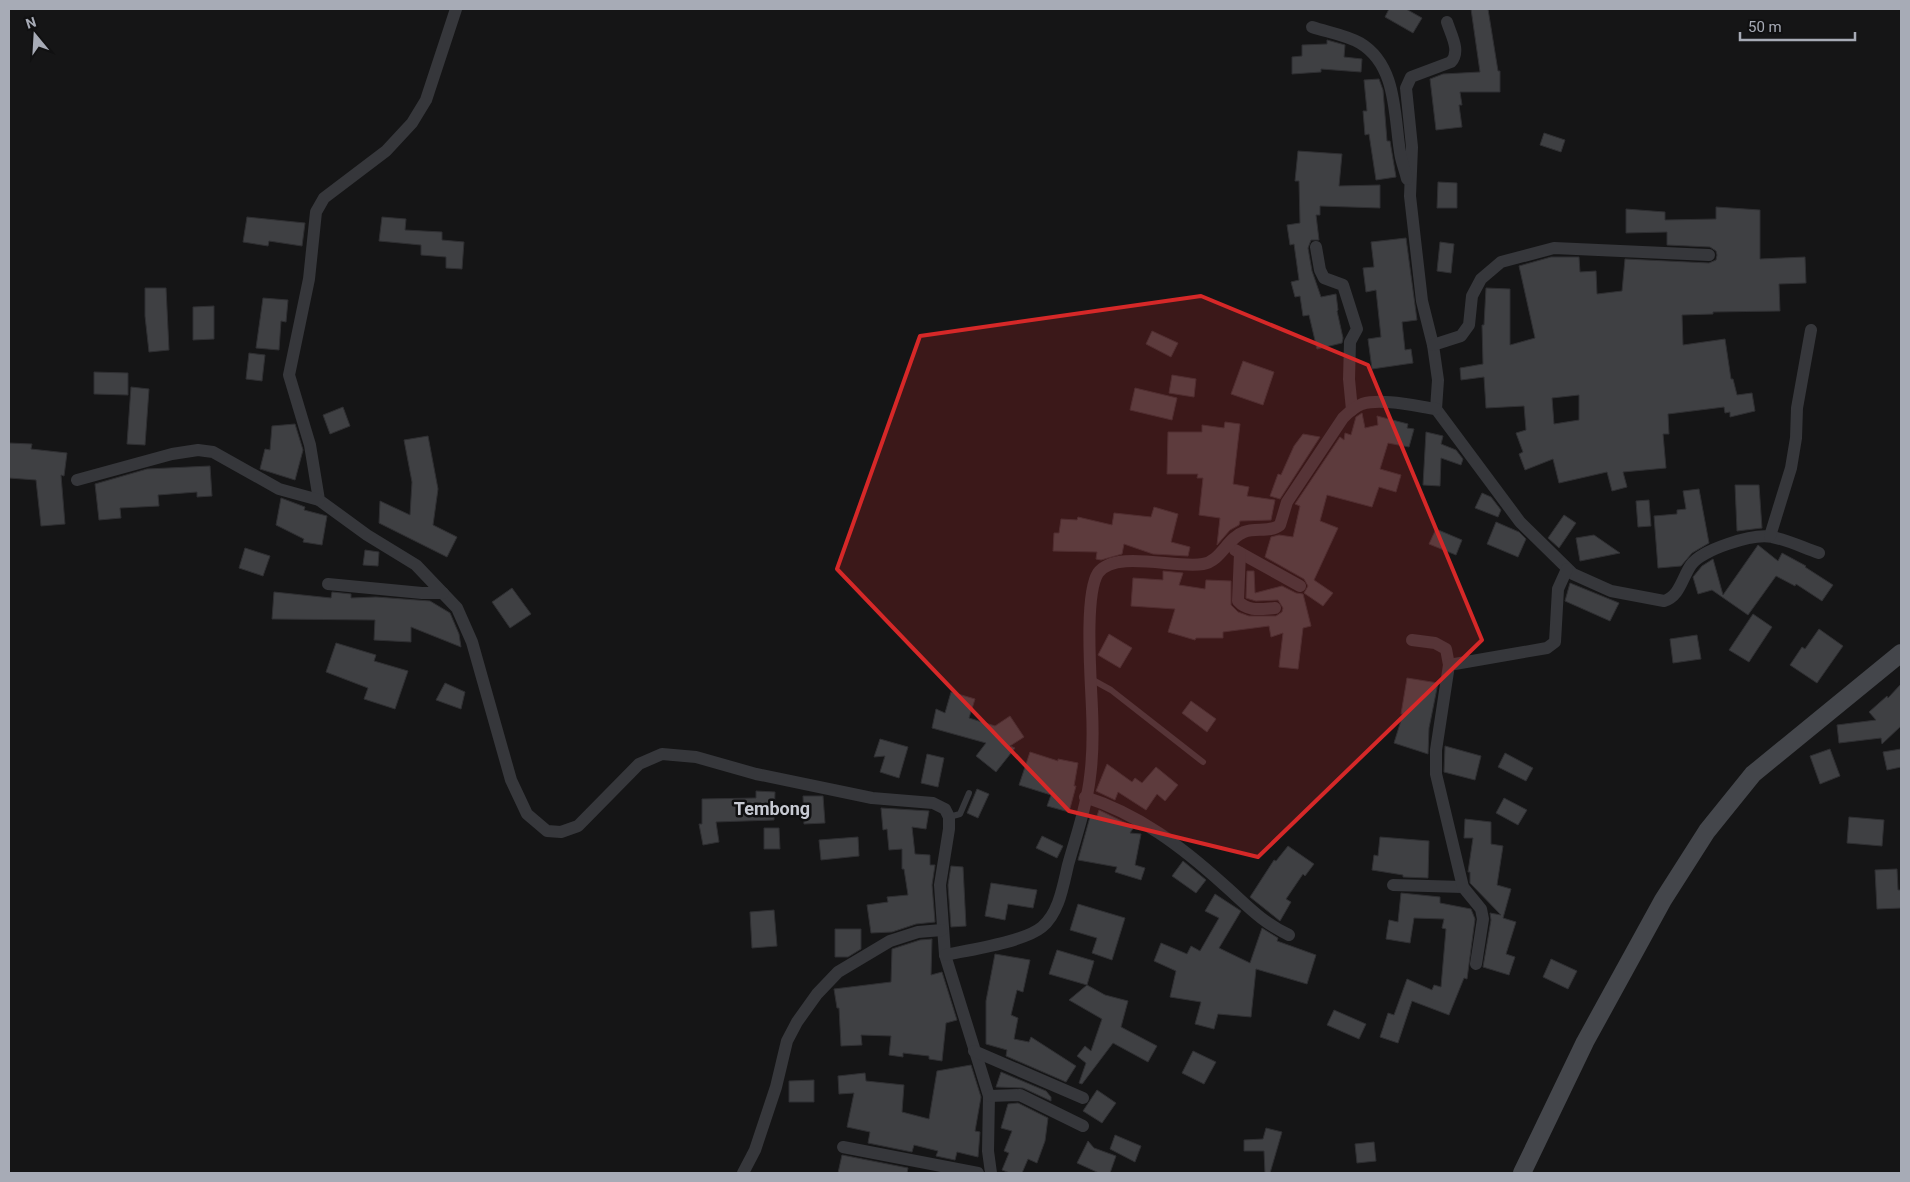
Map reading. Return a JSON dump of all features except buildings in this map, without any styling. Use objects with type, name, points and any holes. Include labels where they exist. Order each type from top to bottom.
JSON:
[{"type":"street","points":[[319,500],[310,445],[290,375],[309,279],[316,212],[324,198],[386,151],[412,123],[426,100],[456,9]]},
{"type":"street","points":[[1410,196],[1412,147],[1406,88],[1411,77],[1451,62],[1455,58],[1456,49],[1447,22]]},
{"type":"street","points":[[1312,27],[1359,42],[1370,51],[1389,80],[1394,100],[1400,154],[1410,196],[1422,302],[1433,346],[1438,380],[1436,409],[1520,522],[1572,574],[1611,591],[1664,601],[1675,594],[1697,557],[1722,546],[1770,536],[1819,553]]},
{"type":"street","points":[[1316,247],[1320,270],[1324,278],[1343,286],[1355,319],[1357,329],[1350,342],[1349,379],[1352,410]]},
{"type":"street","points":[[1433,346],[1461,336],[1470,325],[1472,296],[1481,279],[1501,262],[1554,248],[1709,255]]},
{"type":"street","points":[[1770,536],[1791,468],[1796,438],[1797,408],[1811,330]]},
{"type":"street","points":[[945,955],[1031,934],[1043,926],[1054,912],[1090,778],[1092,602],[1096,576],[1104,566],[1112,563],[1138,561],[1202,564],[1213,562],[1226,545],[1243,532],[1274,528],[1280,525],[1287,502],[1343,418],[1352,410],[1362,404],[1390,403],[1436,409]]},
{"type":"street","points":[[77,480],[172,454],[198,450],[213,452],[279,489],[319,500],[368,536],[416,565],[457,608],[472,642],[511,780],[527,814],[547,831],[561,832],[578,826],[639,764],[662,754],[696,756],[756,774],[872,798],[933,803],[945,809],[949,817],[940,885],[945,955],[989,1096],[988,1151],[991,1173]]},
{"type":"street","points":[[1226,545],[1300,586]]},
{"type":"street","points":[[1240,553],[1238,602],[1251,609],[1275,608]]},
{"type":"street","points":[[1449,665],[1547,648],[1555,642],[1558,589],[1567,569]]},
{"type":"street","points":[[328,584],[443,593]]},
{"type":"street","points":[[1412,640],[1442,646],[1446,649],[1449,665],[1436,750],[1436,774],[1463,887],[1481,910],[1483,919],[1476,964]]},
{"type":"street","points":[[1522,1173],[1585,1042],[1663,900],[1707,831],[1753,774],[1901,653]]},
{"type":"street","points":[[1085,797],[1124,811],[1140,820],[1182,850],[1269,925],[1290,935]]},
{"type":"street","points":[[1393,885],[1463,887]]},
{"type":"street","points":[[743,1173],[755,1150],[776,1087],[787,1041],[796,1022],[823,988],[838,972],[890,941],[918,932],[942,930]]},
{"type":"street","points":[[974,1051],[1083,1098]]},
{"type":"street","points":[[989,1096],[1020,1095],[1027,1097],[1083,1126]]},
{"type":"street","points":[[843,1147],[978,1173]]},
{"type":"lane","points":[[1090,679],[1111,690],[1203,762]]},
{"type":"lane","points":[[949,817],[960,814],[969,793]]},
{"type":"highlighted area","points":[[1201,296],[1368,365],[1482,640],[1258,857],[1069,811],[837,569],[920,336]]},
{"type":"district","name":"Tembong","points":[[772,808]]}]
